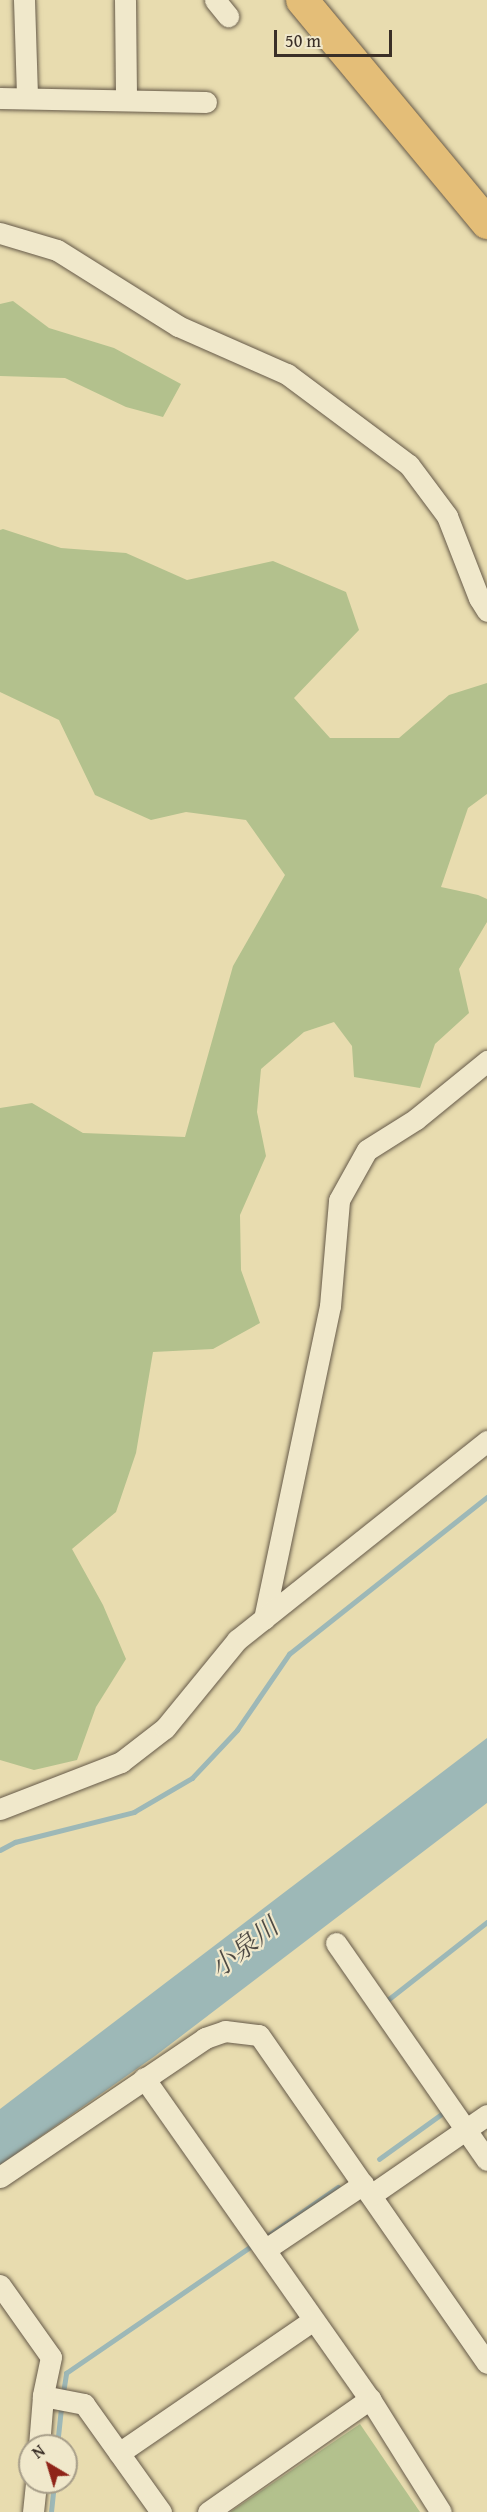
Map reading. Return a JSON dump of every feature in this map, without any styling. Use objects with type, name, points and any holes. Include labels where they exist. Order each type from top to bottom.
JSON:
[{"type":"highway","points":[[302,0],[487,223]]},
{"type":"street","points":[[24,0],[27,98]]},
{"type":"street","points":[[125,0],[126,100]]},
{"type":"street","points":[[0,98],[206,102]]},
{"type":"street","points":[[0,233],[57,250],[178,326],[287,374],[409,465],[447,516],[479,598],[487,611]]},
{"type":"street","points":[[264,1619],[330,1306],[339,1200],[367,1150],[416,1119],[487,1061]]},
{"type":"street","points":[[0,1809],[121,1762],[165,1728],[199,1690],[237,1640],[487,1441]]},
{"type":"street","points":[[336,1942],[487,2160]]},
{"type":"street","points":[[0,2177],[205,2038],[225,2031],[259,2034],[487,2362]]},
{"type":"street","points":[[144,2078],[370,2399],[441,2512]]},
{"type":"street","points":[[262,2243],[367,2190],[487,2115]]},
{"type":"street","points":[[0,2285],[51,2357],[54,2398],[43,2434]]},
{"type":"street","points":[[119,2453],[313,2320]]},
{"type":"street","points":[[54,2398],[84,2404],[161,2512]]},
{"type":"street","points":[[208,2512],[370,2399]]},
{"type":"street","points":[[33,2512],[35,2494]]},
{"type":"green space","points":[[13,301],[49,328],[114,348],[181,384],[163,417],[126,407],[65,378],[0,376],[0,304]]},
{"type":"green space","points":[[3,529],[61,548],[126,553],[187,580],[273,561],[346,592],[359,630],[294,698],[330,738],[399,738],[449,695],[487,683],[487,794],[468,808],[441,887],[487,899],[487,922],[459,969],[469,1013],[435,1044],[420,1088],[354,1077],[352,1046],[334,1022],[304,1032],[261,1069],[257,1112],[266,1156],[240,1215],[241,1270],[260,1323],[213,1349],[153,1352],[136,1453],[116,1512],[72,1549],[103,1605],[126,1659],[96,1707],[77,1760],[34,1770],[0,1760],[0,1108],[32,1103],[83,1133],[185,1137],[233,966],[285,875],[246,820],[186,812],[151,820],[95,795],[59,720],[0,692],[0,530]]},
{"type":"green space","points":[[360,2424],[420,2512],[230,2512]]},
{"type":"water","name":"小泉川","points":[[487,1738],[487,1803],[155,2056],[0,2165],[0,2109]]},
{"type":"waterway","points":[[0,1850],[15,1842],[134,1812],[192,1778],[237,1730],[289,1654],[487,1497]]},
{"type":"waterway","points":[[385,2002],[487,1922]]},
{"type":"waterway","points":[[379,2159],[443,2113]]},
{"type":"waterway","points":[[263,2239],[338,2187]]},
{"type":"waterway","points":[[63,2393],[66,2373],[253,2245]]},
{"type":"waterway","points":[[58,2434],[61,2407]]},
{"type":"waterway","points":[[51,2512],[53,2494]]}]
